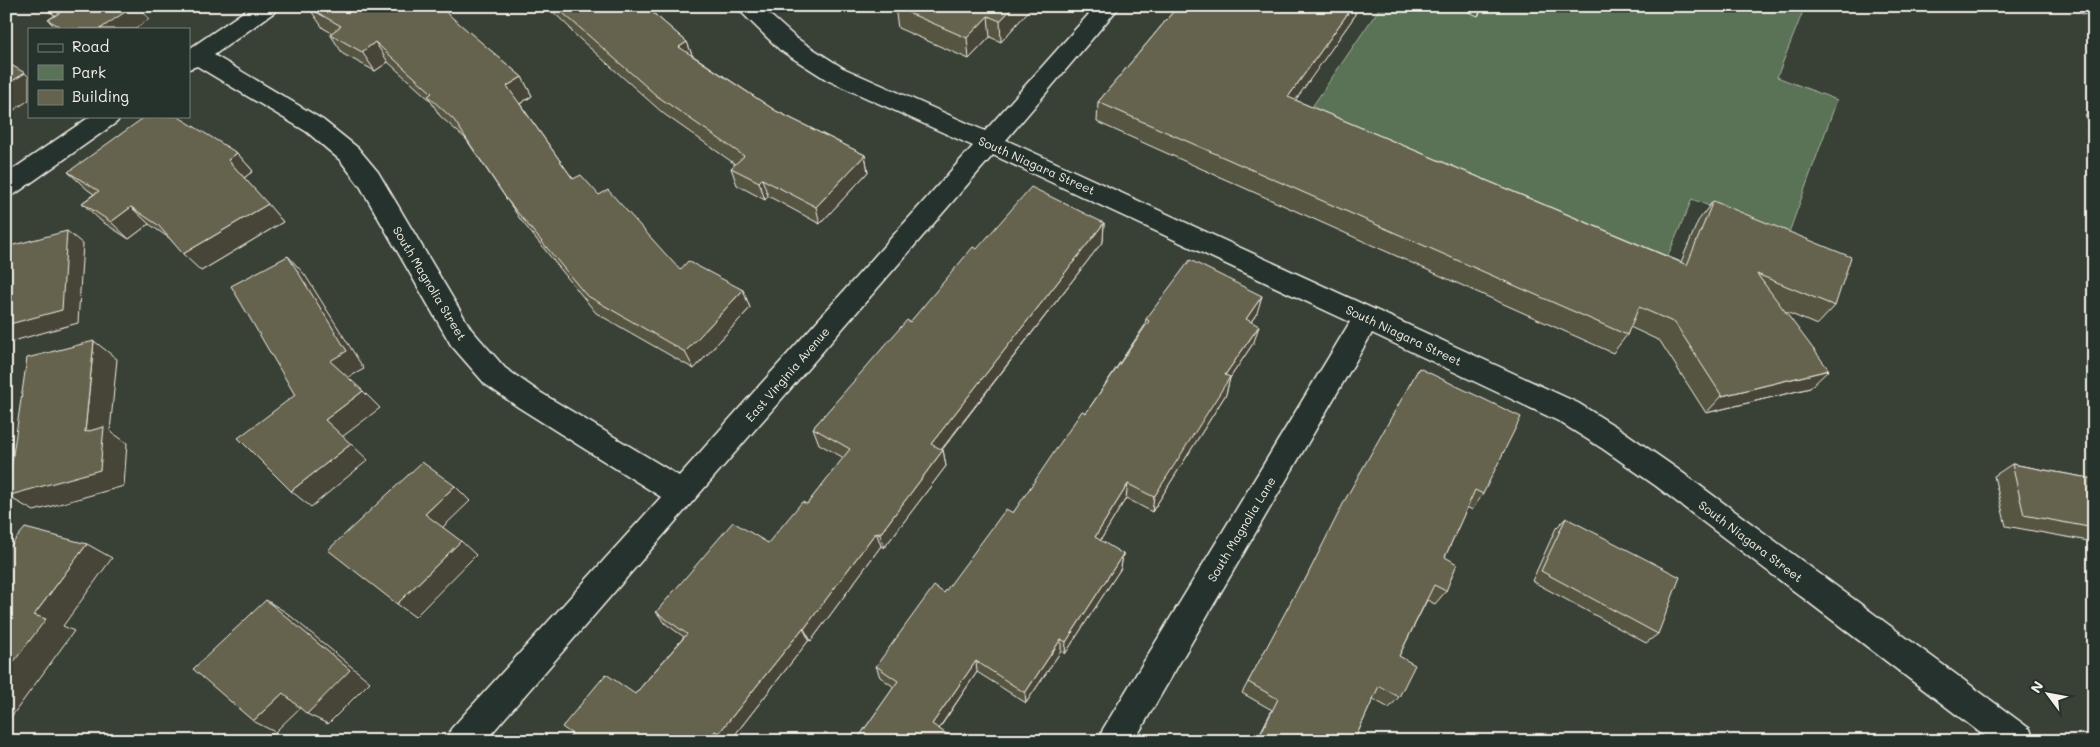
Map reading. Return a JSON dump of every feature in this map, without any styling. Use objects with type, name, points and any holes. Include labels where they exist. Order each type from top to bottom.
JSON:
[{"type":"street","points":[[193,58],[268,6]]},
{"type":"street","name":"South Niagara Street","points":[[746,6],[788,44],[835,74],[988,144],[1041,166],[1568,412],[1613,440],[1666,477],[2018,741]]},
{"type":"street","name":"East Virginia Avenue","points":[[464,741],[1109,6]]},
{"type":"street","name":"South Magnolia Street","points":[[193,58],[315,126],[350,154],[369,179],[461,337],[495,376],[528,399],[682,494]]},
{"type":"street","points":[[6,187],[105,118]]},
{"type":"street","name":"South Magnolia Lane","points":[[1115,741],[1367,318]]},
{"type":"green space","points":[[1381,6],[1805,6],[1777,77],[1837,100],[1787,238],[1692,199],[1661,272],[1303,120]]},
{"type":"building","points":[[52,6],[134,6],[101,28],[62,28],[48,20],[61,12]]},
{"type":"building","points":[[311,6],[437,6],[441,8],[522,77],[507,86],[573,179],[581,175],[599,195],[608,190],[680,270],[688,261],[743,290],[685,352],[586,295],[508,201],[454,120],[428,96],[432,93],[375,42],[362,52],[330,34],[341,26],[309,8]]},
{"type":"building","points":[[558,6],[645,6],[687,42],[679,47],[776,111],[865,155],[816,207],[762,179],[759,182],[731,168],[744,156],[657,96],[563,13],[565,12]]},
{"type":"building","points":[[896,6],[1014,6],[1000,21],[988,16],[967,38]]},
{"type":"building","points":[[1178,6],[1353,6],[1288,97],[1687,265],[1713,201],[1851,257],[1835,306],[1757,274],[1829,370],[1722,396],[1675,323],[1639,307],[1627,335],[1098,102]]},
{"type":"building","points":[[6,62],[25,73],[6,85]]},
{"type":"building","points":[[143,118],[180,118],[237,153],[228,160],[268,204],[183,254],[158,225],[131,207],[111,222],[82,203],[99,191],[68,172]]},
{"type":"building","points":[[1031,187],[1104,223],[931,444],[943,450],[880,534],[876,532],[804,629],[719,733],[715,731],[707,741],[566,741],[572,734],[562,727],[606,674],[635,694],[687,634],[656,612],[733,522],[768,543],[802,502],[807,504],[850,449],[813,428],[907,320],[910,322],[973,247],[977,249]]},
{"type":"building","points":[[67,231],[62,310],[6,325],[6,247]]},
{"type":"building","points":[[288,256],[347,351],[330,361],[363,391],[325,420],[351,444],[291,491],[238,438],[295,395],[231,286]]},
{"type":"building","points":[[1190,260],[1262,296],[1246,319],[1259,326],[1225,375],[1230,377],[1154,497],[1128,484],[1095,537],[1123,554],[1066,642],[1061,639],[1025,693],[976,661],[932,724],[957,741],[856,741],[898,681],[876,666],[934,586],[944,593],[1006,509],[1013,513],[1082,411],[1086,413],[1149,321],[1146,319]]},
{"type":"building","points":[[94,341],[85,432],[104,427],[100,470],[7,496],[27,358]]},
{"type":"building","points":[[1419,368],[1521,417],[1483,494],[1475,490],[1445,557],[1457,564],[1446,591],[1434,585],[1399,656],[1415,665],[1399,697],[1379,686],[1354,741],[1257,741],[1278,699],[1248,682],[1302,581],[1304,582],[1346,498]]},
{"type":"building","points":[[422,462],[455,486],[425,514],[461,541],[397,604],[328,550]]},
{"type":"building","points":[[2012,464],[2094,479],[2094,528],[2024,515]]},
{"type":"building","points":[[1566,518],[1680,577],[1658,634],[1541,571]]},
{"type":"building","points":[[25,528],[87,544],[34,615],[46,619],[6,672],[6,551]]},
{"type":"building","points":[[266,600],[350,670],[307,714],[283,693],[253,721],[193,669]]}]
